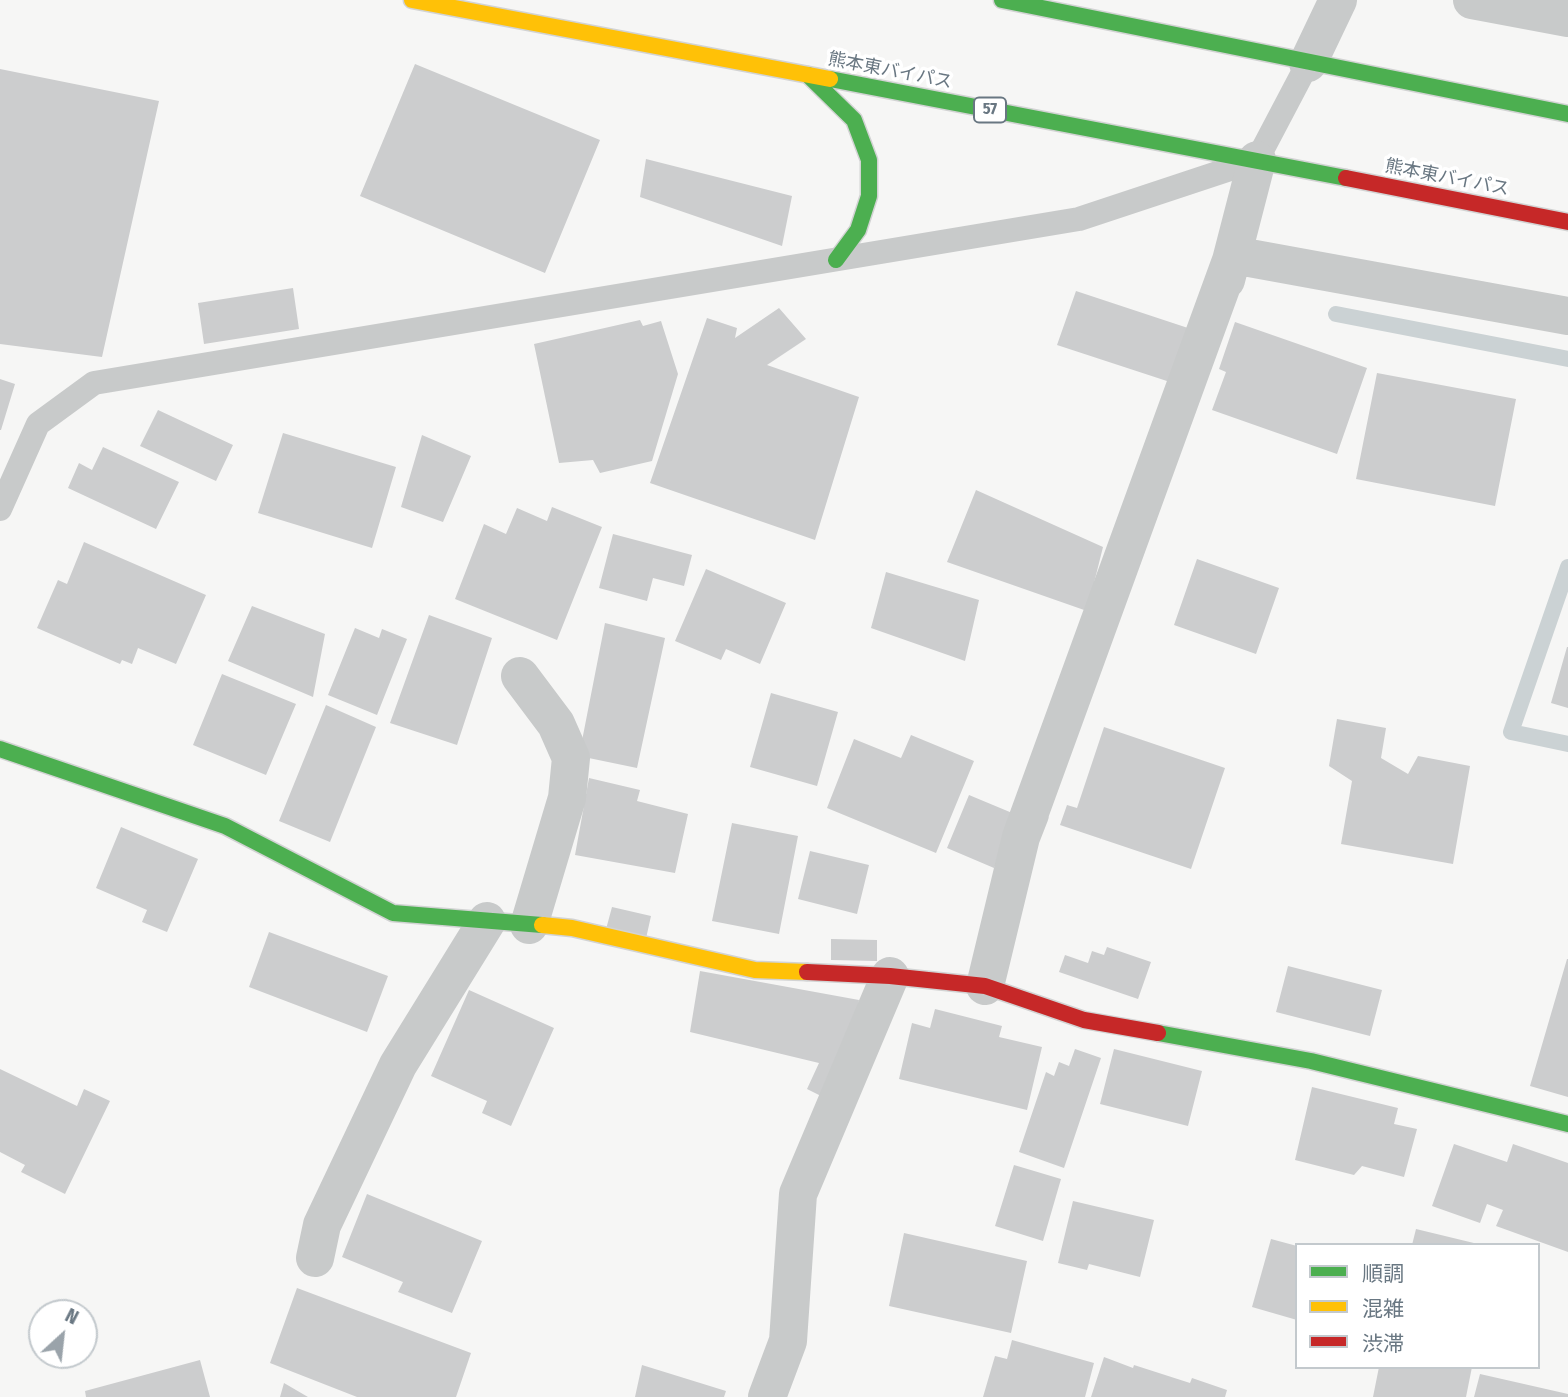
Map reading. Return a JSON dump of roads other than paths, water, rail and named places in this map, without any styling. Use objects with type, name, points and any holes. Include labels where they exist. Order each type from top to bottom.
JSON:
[{"type":"main road","name":"熊本東バイパス","points":[[412,0],[1257,160],[1568,222]]},
{"type":"main road","points":[[1002,0],[1308,64],[1568,114]]},
{"type":"main road","points":[[808,75],[854,120],[869,160],[869,196],[862,218],[858,230],[836,260]]},
{"type":"main road","points":[[0,749],[225,826],[393,913],[572,928],[755,970],[890,976],[985,986],[1084,1020],[1311,1060],[1568,1124]]},
{"type":"street","points":[[1308,64],[1338,0]]},
{"type":"street","points":[[1472,0],[1568,19]]},
{"type":"street","points":[[985,986],[1021,837],[1048,768],[1133,604],[1161,519],[1257,160]]},
{"type":"street","points":[[1233,255],[1568,316]]},
{"type":"street","points":[[520,676],[556,724],[570,758],[567,798],[529,925]]},
{"type":"street","points":[[316,1258],[323,1225],[398,1065],[487,921]]},
{"type":"street","points":[[767,1397],[788,1341],[798,1194],[890,976]]},
{"type":"lane","points":[[0,509],[38,424],[94,383],[1079,219],[1257,160],[1308,64]]},
{"type":"waterway","points":[[1336,314],[1568,359]]},
{"type":"waterway","points":[[1568,567],[1511,732],[1568,744]]}]
